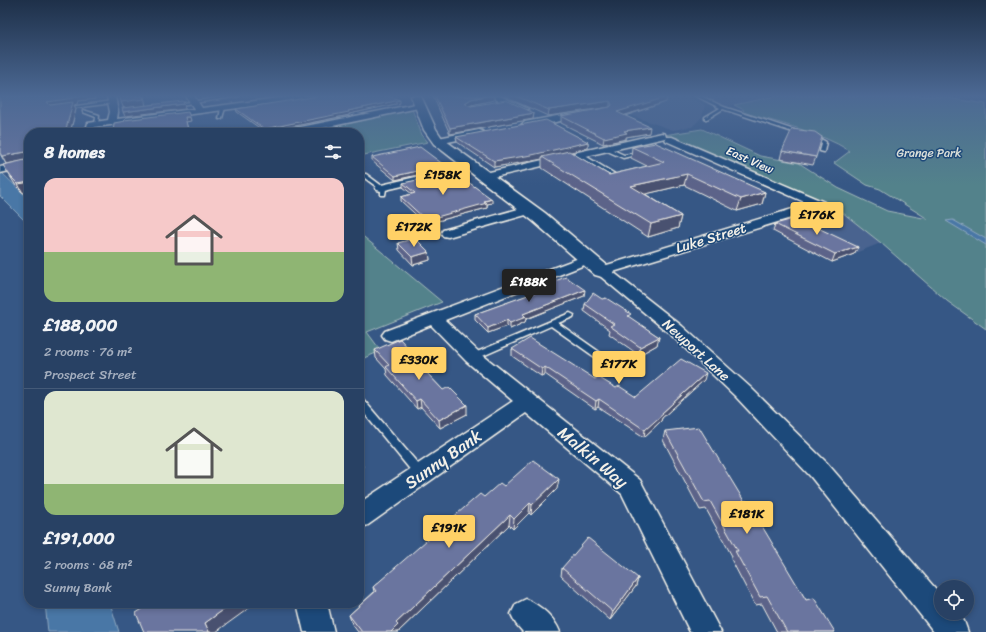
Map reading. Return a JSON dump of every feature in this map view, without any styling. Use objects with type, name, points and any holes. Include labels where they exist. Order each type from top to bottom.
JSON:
[{"type":"street","name":"Newport Lane","points":[[428,125],[438,141],[529,210],[676,330],[743,392],[819,470],[953,632]]},
{"type":"street","points":[[438,141],[492,131]]},
{"type":"street","name":"East View","points":[[605,149],[666,138],[820,205]]},
{"type":"street","points":[[590,143],[605,149]]},
{"type":"street","points":[[485,176],[605,149]]},
{"type":"street","points":[[4,169],[24,165]]},
{"type":"street","points":[[382,191],[472,167]]},
{"type":"street","name":"Luke Street","points":[[391,335],[433,318],[595,265],[820,205]]},
{"type":"street","points":[[448,233],[529,210]]},
{"type":"street","name":"Malkin Way","points":[[433,318],[473,357],[631,487],[706,632]]},
{"type":"street","name":"Sunny Bank","points":[[364,514],[528,401]]},
{"type":"street","points":[[313,608],[319,632]]},
{"type":"lane","points":[[778,125],[814,137],[824,143],[822,151]]},
{"type":"lane","points":[[605,149],[624,157],[651,151]]},
{"type":"lane","points":[[580,155],[612,174]]},
{"type":"lane","points":[[364,175],[382,191]]},
{"type":"lane","points":[[473,357],[570,315]]},
{"type":"lane","points":[[552,323],[612,365]]},
{"type":"lane","points":[[364,406],[421,475]]},
{"type":"shaded area","points":[[660,125],[694,125],[692,127],[673,130]]},
{"type":"shaded area","points":[[0,171],[24,194],[24,220],[0,196]]},
{"type":"shaded area","points":[[835,207],[881,243],[832,262],[769,229]]},
{"type":"shaded area","points":[[953,220],[986,239],[986,245],[946,221]]},
{"type":"shaded area","points":[[46,608],[112,608],[119,632],[48,632]]},
{"type":"green space","points":[[332,125],[418,125],[422,135],[428,142],[364,155],[364,128],[320,128]]},
{"type":"green space","name":"Grange Park","points":[[788,125],[986,125],[986,329],[947,301],[881,243],[833,205],[664,135],[702,129],[760,156],[799,163],[838,188],[887,211],[928,219],[880,189],[867,185],[834,163],[850,151],[825,138]]},
{"type":"green space","points":[[364,237],[442,302],[367,332],[381,351],[364,358]]},
{"type":"building","points":[[0,125],[67,125],[66,128],[24,128],[24,152],[2,156],[0,153]]},
{"type":"building","points":[[114,125],[187,125],[188,128],[114,128]]},
{"type":"building","points":[[259,125],[282,125],[269,128],[263,128]]},
{"type":"building","points":[[449,125],[464,125],[450,128]]},
{"type":"building","points":[[517,125],[556,125],[588,142],[532,155],[494,161],[456,137]]},
{"type":"building","points":[[580,125],[647,125],[650,127],[624,131],[627,133],[604,138]]},
{"type":"building","points":[[792,129],[815,132],[822,137],[816,157],[782,151]]},
{"type":"building","points":[[656,143],[765,192],[741,199],[687,174],[631,186],[681,216],[651,224],[542,157],[569,151],[609,175],[664,162],[632,147]]},
{"type":"building","points":[[420,147],[444,165],[395,176],[372,157]]},
{"type":"building","points":[[24,160],[24,183],[18,184],[3,165]]},
{"type":"building","points":[[454,172],[492,199],[484,201],[487,203],[426,220],[401,197],[415,193],[403,183]]},
{"type":"building","points":[[797,218],[858,247],[835,254],[775,224]]},
{"type":"building","points":[[415,238],[429,252],[412,257],[398,243]]},
{"type":"building","points":[[566,277],[585,290],[523,314],[526,317],[510,323],[507,320],[488,328],[475,314],[553,286],[549,283]]},
{"type":"building","points":[[593,293],[602,299],[606,298],[631,314],[628,316],[659,337],[640,347],[610,326],[614,324],[585,304]]},
{"type":"building","points":[[530,338],[595,379],[598,377],[616,388],[619,386],[636,397],[681,359],[706,373],[645,430],[599,399],[596,401],[545,367],[542,369],[512,349]]},
{"type":"building","points":[[400,339],[413,353],[410,355],[443,390],[449,387],[467,405],[439,420],[420,399],[416,401],[386,367],[389,365],[375,350]]},
{"type":"building","points":[[699,427],[744,501],[747,501],[806,600],[814,598],[835,632],[787,632],[767,596],[760,597],[735,551],[738,551],[710,501],[704,502],[665,431]]},
{"type":"building","points":[[533,460],[559,479],[532,505],[530,503],[514,519],[510,515],[396,623],[398,625],[391,632],[362,632],[349,615],[357,608],[364,608],[364,602],[376,591],[373,587],[480,494],[484,497],[500,483],[504,486]]},
{"type":"building","points":[[588,538],[638,578],[613,612],[562,568]]},
{"type":"building","points":[[144,608],[226,608],[205,623],[209,632],[144,632],[136,613]]}]
